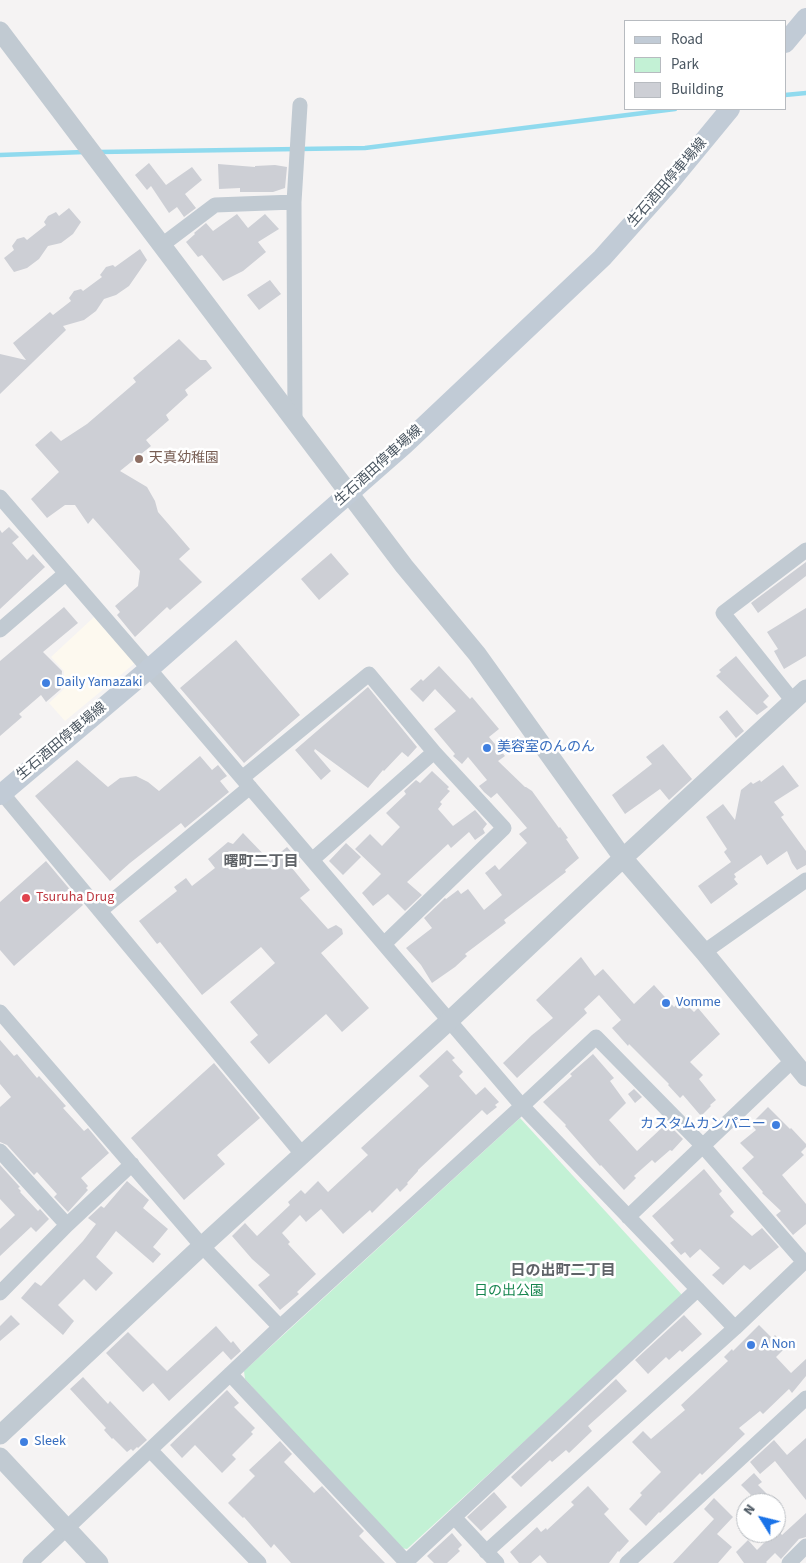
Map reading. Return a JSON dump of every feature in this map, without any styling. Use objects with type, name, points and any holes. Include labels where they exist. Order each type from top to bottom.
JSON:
[{"type":"main road","points":[[786,42],[806,18]]},
{"type":"main road","name":"生石酒田停車場線","points":[[1,794],[149,669],[404,445],[602,258],[669,183],[729,110]]},
{"type":"street","points":[[0,31],[404,566],[477,654],[623,858],[704,952],[806,1077]]},
{"type":"street","points":[[295,422],[294,202],[300,105]]},
{"type":"street","points":[[162,245],[215,205],[294,202]]},
{"type":"street","points":[[0,497],[522,1106],[735,1328]]},
{"type":"street","points":[[0,1436],[202,1246],[450,1021],[799,695],[723,613],[806,550]]},
{"type":"street","points":[[0,630],[65,574]]},
{"type":"street","points":[[100,911],[369,674],[434,752],[504,828],[384,944]]},
{"type":"street","points":[[312,860],[434,752]]},
{"type":"street","points":[[1,794],[302,1154]]},
{"type":"street","points":[[704,952],[806,880]]},
{"type":"street","points":[[0,1012],[202,1246],[280,1327]]},
{"type":"street","points":[[30,1563],[280,1327],[596,1037],[703,1146],[804,1262],[735,1328],[486,1552]]},
{"type":"street","points":[[628,1217],[792,1062]]},
{"type":"street","points":[[0,1151],[67,1225]]},
{"type":"street","points":[[0,1293],[67,1225],[132,1164]]},
{"type":"street","points":[[230,1374],[405,1562],[698,1290]]},
{"type":"street","points":[[626,1563],[806,1398]]},
{"type":"street","points":[[150,1450],[259,1563]]},
{"type":"street","points":[[0,1457],[99,1563]]},
{"type":"street","points":[[454,1517],[497,1563]]},
{"type":"street","points":[[788,1563],[806,1546]]},
{"type":"shaded area","points":[[94,617],[135,663],[65,721],[49,703],[64,689],[64,671],[51,657]]},
{"type":"green space","name":"日の出公園","points":[[520,1118],[683,1296],[407,1549],[400,1548],[245,1379],[244,1371]]},
{"type":"building","points":[[149,163],[166,185],[192,167],[202,180],[185,194],[196,208],[184,217],[177,207],[169,213],[151,186],[147,190],[135,175]]},
{"type":"building","points":[[218,164],[287,167],[285,188],[273,192],[240,192],[240,188],[219,189]]},
{"type":"building","points":[[69,208],[81,222],[73,234],[61,243],[48,246],[39,259],[27,268],[14,272],[4,258],[14,250],[12,246],[17,239],[24,237],[27,240],[46,225],[44,222],[48,216],[56,212],[59,216]]},
{"type":"building","points":[[237,214],[248,228],[265,214],[279,229],[258,242],[266,252],[243,271],[223,281],[202,255],[198,257],[186,242],[206,223],[213,231]]},
{"type":"building","points":[[140,249],[147,260],[129,286],[116,295],[104,299],[96,311],[84,320],[63,326],[66,330],[0,394],[0,354],[26,360],[13,343],[50,312],[53,315],[71,301],[69,298],[74,291],[81,289],[83,291],[102,277],[100,275],[106,267],[113,265],[115,267]]},
{"type":"building","points":[[270,280],[281,294],[259,310],[247,295]]},
{"type":"building","points":[[179,339],[200,360],[206,360],[212,368],[185,390],[188,395],[166,415],[169,420],[146,440],[151,446],[120,471],[147,487],[155,501],[158,512],[190,549],[179,559],[202,582],[170,610],[167,607],[135,637],[117,615],[120,612],[115,606],[138,586],[140,571],[93,518],[88,524],[75,505],[65,505],[47,518],[31,499],[59,472],[35,445],[51,431],[61,441],[87,424],[136,382],[133,378]]},
{"type":"building","points":[[9,527],[19,537],[12,543],[27,560],[33,554],[45,567],[0,609],[0,530],[2,533]]},
{"type":"building","points":[[331,553],[349,574],[319,600],[301,579]]},
{"type":"building","points":[[806,562],[806,576],[758,613],[751,603]]},
{"type":"building","points":[[64,607],[78,623],[43,652],[62,671],[61,689],[46,702],[41,695],[19,714],[22,717],[0,736],[0,661]]},
{"type":"building","points":[[806,608],[806,656],[784,669],[774,651],[778,649],[767,632]]},
{"type":"building","points":[[236,640],[300,715],[244,763],[180,688]]},
{"type":"building","points":[[736,656],[769,696],[763,702],[768,707],[757,715],[716,676],[721,672],[719,670]]},
{"type":"building","points":[[439,666],[470,699],[472,697],[499,729],[489,737],[505,756],[498,761],[525,787],[532,791],[568,838],[566,839],[579,858],[565,870],[566,872],[504,920],[506,923],[465,954],[467,956],[455,967],[432,983],[421,965],[406,948],[432,928],[424,918],[445,898],[458,890],[461,894],[468,889],[484,910],[502,895],[485,873],[495,865],[499,870],[527,843],[519,834],[527,828],[497,793],[491,798],[484,792],[479,786],[487,780],[468,757],[462,764],[453,756],[455,754],[434,729],[456,711],[435,689],[423,702],[410,689],[421,679],[423,681]]},
{"type":"building","points":[[368,687],[417,747],[408,757],[402,752],[368,788],[315,749],[314,751],[331,771],[321,780],[295,750]]},
{"type":"building","points":[[727,710],[744,731],[736,738],[719,717]]},
{"type":"building","points":[[663,744],[692,779],[669,800],[660,789],[625,814],[612,795],[652,764],[646,757]]},
{"type":"building","points":[[200,756],[212,770],[218,765],[227,776],[220,781],[229,792],[185,828],[181,823],[110,881],[35,796],[77,760],[108,787],[120,778],[136,776],[148,782],[159,791]]},
{"type":"building","points":[[783,765],[799,786],[774,802],[784,815],[781,817],[806,851],[806,865],[797,870],[787,851],[767,865],[761,855],[734,874],[736,877],[734,879],[738,884],[711,904],[698,886],[731,862],[724,852],[727,849],[706,817],[723,804],[735,820],[741,790],[751,782],[753,784],[760,780],[761,782]]},
{"type":"building","points":[[432,771],[449,787],[447,789],[450,791],[440,802],[442,804],[438,809],[453,826],[475,810],[487,824],[483,829],[485,833],[475,840],[469,832],[451,848],[448,844],[407,882],[422,895],[405,911],[388,894],[373,906],[362,893],[381,874],[355,849],[370,834],[382,846],[400,827],[386,813],[406,794],[404,791],[416,780],[420,783]]},
{"type":"building","points":[[243,833],[270,861],[287,847],[300,862],[292,868],[310,890],[300,898],[328,929],[336,925],[342,929],[343,934],[321,953],[369,1008],[342,1032],[326,1014],[269,1064],[250,1042],[258,1035],[230,1002],[275,963],[261,947],[202,995],[160,942],[157,944],[139,921],[177,891],[174,887],[186,878],[192,886],[215,868],[208,859],[228,842],[233,844]]},
{"type":"building","points":[[346,843],[361,857],[343,875],[329,861]]},
{"type":"building","points":[[46,861],[83,905],[14,966],[0,950],[0,902]]},
{"type":"building","points":[[581,957],[595,976],[603,969],[634,1004],[654,985],[674,1007],[682,1000],[694,1012],[698,1008],[720,1034],[690,1062],[703,1075],[699,1079],[716,1100],[701,1116],[683,1095],[680,1098],[669,1084],[629,1044],[628,1046],[612,1028],[621,1020],[599,995],[584,1009],[587,1013],[517,1078],[503,1063],[553,1018],[536,1000]]},
{"type":"building","points":[[0,1040],[14,1056],[17,1054],[37,1078],[39,1076],[66,1106],[63,1108],[84,1131],[88,1128],[109,1153],[81,1178],[88,1186],[86,1188],[88,1190],[68,1212],[54,1197],[57,1194],[37,1172],[34,1175],[7,1145],[0,1142],[0,1107],[11,1097],[0,1084]]},
{"type":"building","points":[[447,1050],[455,1058],[452,1060],[463,1072],[459,1076],[476,1095],[485,1087],[499,1102],[495,1105],[497,1107],[487,1115],[482,1110],[418,1170],[400,1192],[397,1188],[372,1213],[370,1210],[343,1234],[321,1209],[306,1222],[300,1215],[282,1233],[290,1242],[288,1244],[316,1274],[297,1292],[299,1294],[280,1310],[258,1285],[270,1275],[252,1259],[232,1236],[245,1223],[257,1236],[290,1205],[288,1202],[301,1190],[305,1194],[318,1181],[328,1192],[368,1155],[361,1148],[429,1086],[419,1076]]},
{"type":"building","points":[[593,1054],[614,1078],[610,1081],[626,1103],[609,1120],[637,1151],[667,1123],[683,1139],[672,1151],[670,1150],[655,1163],[652,1160],[634,1176],[636,1178],[624,1190],[543,1102],[572,1076],[570,1074]]},
{"type":"building","points":[[214,1063],[260,1118],[217,1155],[225,1164],[184,1200],[131,1138]]},
{"type":"building","points":[[634,1089],[642,1097],[635,1103],[628,1094]]},
{"type":"building","points":[[768,1107],[806,1144],[806,1147],[801,1152],[804,1155],[782,1175],[806,1204],[806,1224],[793,1235],[776,1215],[781,1211],[762,1193],[742,1168],[754,1157],[740,1143],[756,1130],[751,1124]]},
{"type":"building","points":[[0,1165],[20,1187],[18,1188],[20,1192],[38,1211],[40,1209],[49,1219],[36,1232],[31,1227],[0,1256],[0,1229],[15,1215],[0,1199]]},
{"type":"building","points":[[704,1169],[722,1191],[719,1194],[734,1212],[730,1216],[752,1236],[762,1228],[779,1247],[750,1270],[744,1265],[723,1285],[712,1275],[720,1268],[700,1249],[690,1258],[685,1252],[681,1255],[670,1243],[674,1240],[652,1216]]},
{"type":"building","points":[[127,1181],[149,1200],[143,1208],[168,1229],[153,1247],[161,1254],[153,1263],[116,1231],[96,1257],[113,1273],[96,1291],[84,1279],[58,1305],[74,1321],[63,1335],[21,1298],[35,1282],[41,1286],[83,1241],[96,1224],[88,1218],[101,1206],[104,1208]]},
{"type":"building","points":[[11,1315],[20,1324],[0,1341],[0,1326]]},
{"type":"building","points":[[684,1315],[702,1334],[682,1352],[680,1350],[669,1360],[666,1357],[648,1374],[635,1360]]},
{"type":"building","points":[[759,1325],[772,1338],[775,1335],[786,1347],[776,1357],[791,1373],[806,1359],[806,1376],[792,1393],[789,1389],[763,1414],[760,1411],[739,1428],[745,1434],[702,1475],[700,1473],[646,1526],[629,1509],[642,1495],[640,1493],[661,1472],[632,1442],[643,1431],[651,1439],[685,1410],[681,1405],[728,1361],[724,1357],[732,1349],[733,1351]]},
{"type":"building","points":[[216,1326],[241,1351],[231,1360],[223,1351],[169,1401],[153,1383],[143,1392],[106,1353],[128,1332],[167,1371]]},
{"type":"building","points":[[83,1377],[108,1404],[110,1401],[147,1440],[138,1448],[127,1452],[112,1439],[104,1430],[106,1428],[70,1389]]},
{"type":"building","points":[[616,1379],[627,1391],[588,1426],[592,1431],[569,1453],[566,1450],[552,1462],[550,1460],[521,1487],[511,1477]]},
{"type":"building","points":[[227,1390],[239,1403],[234,1407],[255,1428],[251,1432],[253,1434],[232,1455],[236,1459],[222,1473],[195,1445],[182,1458],[170,1445]]},
{"type":"building","points":[[806,1438],[806,1500],[775,1461],[760,1474],[750,1462],[774,1440],[787,1455]]},
{"type":"building","points":[[280,1441],[292,1454],[284,1462],[314,1493],[322,1486],[364,1531],[359,1536],[385,1563],[291,1563],[274,1544],[271,1548],[244,1517],[228,1503],[255,1476],[249,1470]]},
{"type":"building","points":[[754,1473],[762,1482],[758,1485],[766,1493],[749,1493],[741,1485]]},
{"type":"building","points":[[588,1486],[609,1509],[604,1514],[629,1541],[609,1563],[547,1563],[540,1555],[531,1563],[519,1563],[510,1552],[537,1527],[541,1532],[546,1528],[547,1530],[574,1505],[571,1502]]},
{"type":"building","points":[[494,1492],[507,1507],[481,1531],[467,1517]]},
{"type":"building","points":[[714,1498],[733,1517],[717,1534],[732,1547],[718,1563],[673,1563],[714,1519],[704,1509]]},
{"type":"building","points":[[806,1513],[806,1537],[799,1539],[781,1559],[775,1553],[767,1563],[744,1563],[736,1552],[745,1543],[751,1543],[757,1550],[764,1543],[786,1543],[786,1531]]},
{"type":"building","points":[[452,1533],[462,1545],[458,1549],[460,1551],[447,1563],[434,1563],[427,1556]]},
{"type":"waterway","points":[[786,95],[806,93]]},
{"type":"waterway","points":[[99,152],[365,148],[667,110]]},
{"type":"waterway","points":[[0,155],[84,152]]},
{"type":"place","name":"天真幼稚園","points":[[139,459]]},
{"type":"place","name":"Daily Yamazaki","points":[[46,683]]},
{"type":"place","name":"美容室のんのん","points":[[487,748]]},
{"type":"place","name":"Tsuruha Drug","points":[[26,898]]},
{"type":"place","name":"Vomme","points":[[666,1003]]},
{"type":"place","name":"カスタムカンパニー","points":[[776,1125]]},
{"type":"place","name":"A Non","points":[[751,1345]]},
{"type":"place","name":"Sleek","points":[[24,1442]]},
{"type":"district","name":"曙町二丁目","points":[[261,863]]},
{"type":"district","name":"日の出町二丁目","points":[[563,1272]]}]
